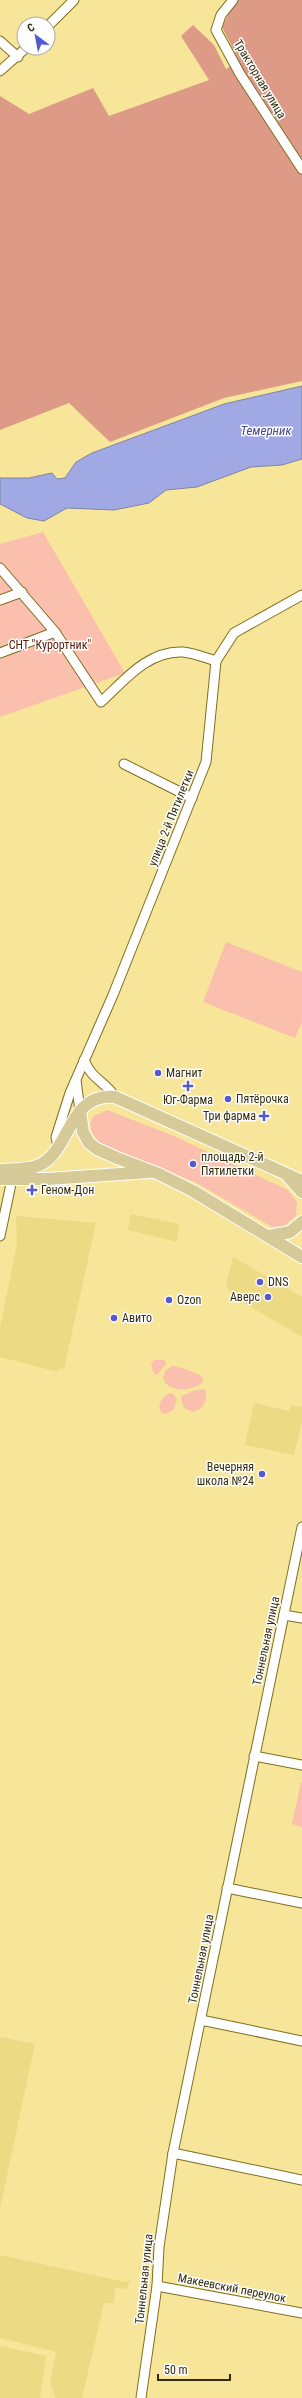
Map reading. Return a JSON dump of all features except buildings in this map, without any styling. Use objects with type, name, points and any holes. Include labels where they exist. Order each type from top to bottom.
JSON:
[{"type":"main road","points":[[10,1176],[37,1166],[49,1158],[80,1111],[99,1098],[115,1097],[287,1176],[302,1181]]},
{"type":"main road","points":[[80,1111],[80,1125],[90,1143],[117,1158],[154,1172],[202,1196],[302,1257]]},
{"type":"main road","points":[[0,1170],[10,1176],[26,1179],[48,1179],[154,1172]]},
{"type":"main road","points":[[287,1176],[302,1192]]},
{"type":"main road","points":[[269,1236],[290,1232],[302,1222]]},
{"type":"street","points":[[56,18],[74,0]]},
{"type":"street","name":"Тракторная улица","points":[[233,0],[221,15],[216,30],[240,74],[302,169]]},
{"type":"street","points":[[0,41],[18,57],[0,71]]},
{"type":"street","points":[[0,568],[55,632],[101,702],[141,664],[166,653],[184,652],[216,661]]},
{"type":"street","points":[[0,600],[22,592]]},
{"type":"street","name":"улица 2-й Пятилетки","points":[[58,1146],[56,1137],[76,1078],[113,994],[206,762],[216,661],[234,633],[302,595]]},
{"type":"street","points":[[0,653],[55,632]]},
{"type":"street","points":[[124,764],[192,798]]},
{"type":"street","points":[[84,1060],[94,1077],[111,1090],[115,1097]]},
{"type":"street","points":[[76,1078],[80,1111]]},
{"type":"street","points":[[0,1236],[10,1176]]},
{"type":"street","name":"Тоннельная улица","points":[[141,2398],[157,2286],[159,2247],[173,2153],[302,1527]]},
{"type":"street","points":[[284,1615],[302,1618]]},
{"type":"street","points":[[254,1756],[302,1765]]},
{"type":"street","points":[[227,1888],[302,1903]]},
{"type":"street","points":[[201,2020],[302,2041]]},
{"type":"street","points":[[173,2153],[302,2180]]},
{"type":"street","name":"Макеевский переулок","points":[[157,2286],[302,2313]]},
{"type":"shaded area","points":[[236,0],[302,0],[302,381],[224,398],[110,442],[69,403],[0,430],[0,96],[29,114],[93,88],[109,116],[209,80],[181,36],[193,25],[214,45],[226,69],[239,61],[222,27]]},
{"type":"shaded area","points":[[131,1214],[179,1224],[177,1242],[128,1230]]},
{"type":"shaded area","points":[[16,1216],[96,1223],[64,1369],[58,1369],[58,1372],[0,1357],[0,1328],[17,1244]]},
{"type":"shaded area","name":"Аверс","points":[[233,1257],[302,1297],[302,1337],[234,1297],[226,1285]]},
{"type":"shaded area","points":[[254,1403],[289,1411],[291,1405],[302,1407],[302,1421],[294,1455],[245,1445]]},
{"type":"shaded area","points":[[0,2037],[35,2044],[0,2208]]},
{"type":"shaded area","points":[[0,2255],[125,2282],[130,2279],[127,2289],[115,2288],[114,2303],[104,2303],[82,2398],[56,2398],[50,2384],[56,2352],[0,2338]]},
{"type":"shaded area","points":[[0,2346],[46,2356],[40,2398],[0,2398]]},
{"type":"green space","name":"СНТ \"Курортник\"","points":[[43,532],[125,673],[0,717],[0,544]]},
{"type":"green space","points":[[226,942],[302,972],[302,1022],[295,1038],[203,1002]]},
{"type":"green space","points":[[107,1110],[172,1135],[288,1190],[297,1202],[296,1216],[284,1226],[272,1227],[197,1183],[102,1144],[93,1135],[91,1124],[94,1116]]},
{"type":"green space","points":[[154,1360],[164,1360],[167,1363],[157,1375],[154,1374],[151,1364]]},
{"type":"green space","points":[[172,1366],[184,1368],[202,1376],[203,1382],[187,1389],[169,1386],[163,1377],[166,1370]]},
{"type":"green space","points":[[204,1389],[206,1391],[206,1398],[200,1409],[193,1412],[184,1408],[181,1400],[182,1396],[192,1391]]},
{"type":"green space","points":[[172,1393],[177,1399],[174,1409],[166,1414],[162,1413],[159,1408],[161,1400],[168,1394]]},
{"type":"green space","points":[[301,1782],[302,1783],[302,1827],[292,1824]]},
{"type":"water","name":"Темерник","points":[[302,386],[302,459],[282,465],[251,467],[197,487],[166,490],[149,503],[114,510],[67,508],[44,521],[27,518],[0,504],[0,478],[29,478],[52,473],[57,479],[65,478],[76,462],[92,453],[224,404]]},
{"type":"place","name":"Магнит","points":[[158,1073]]},
{"type":"place","name":"Юг-Фарма","points":[[188,1086]]},
{"type":"place","name":"Пятёрочка","points":[[228,1099]]},
{"type":"place","name":"Три фарма","points":[[264,1116]]},
{"type":"place","name":"площадь 2-й Пятилетки","points":[[193,1164]]},
{"type":"place","name":"Геном-Дон","points":[[32,1190]]},
{"type":"place","name":"DNS","points":[[260,1282]]},
{"type":"place","name":"Аверс","points":[[268,1297]]},
{"type":"place","name":"Ozon","points":[[169,1300]]},
{"type":"place","name":"Авито","points":[[114,1318]]},
{"type":"place","name":"Вечерняя школа №24","points":[[262,1474]]}]
